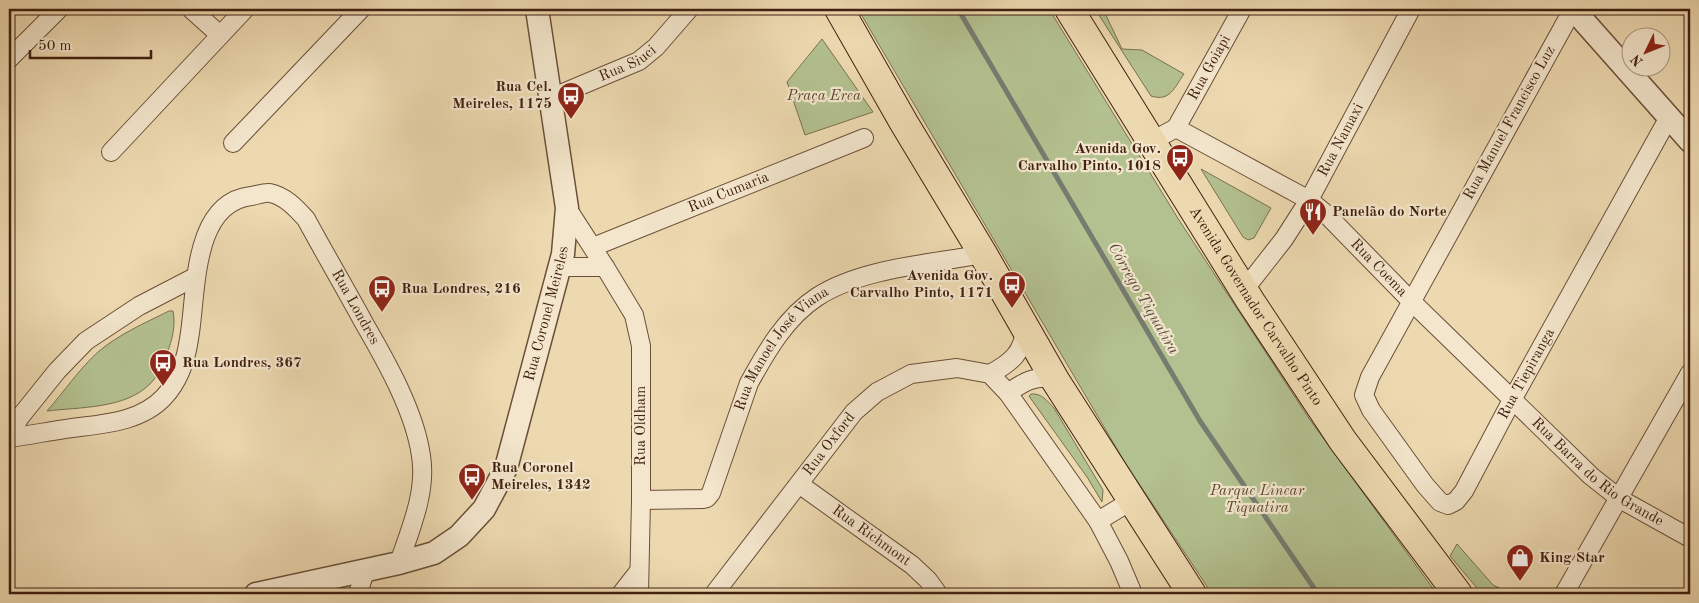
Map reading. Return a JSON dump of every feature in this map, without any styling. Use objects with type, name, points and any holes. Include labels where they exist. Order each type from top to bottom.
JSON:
[{"type":"main road","points":[[839,9],[1055,380],[1192,594]]},
{"type":"main road","name":"Avenida Governador Carvalho Pinto","points":[[1069,9],[1244,290],[1343,441],[1458,594]]},
{"type":"street","points":[[9,60],[59,9]]},
{"type":"street","points":[[191,9],[220,35]]},
{"type":"street","points":[[111,152],[245,9]]},
{"type":"street","points":[[233,143],[361,9]]},
{"type":"street","name":"Rua Coronel Meireles","points":[[256,594],[366,571],[434,553],[458,536],[484,509],[506,468],[560,267],[567,208],[537,9]]},
{"type":"street","name":"Rua Siuci","points":[[550,98],[639,61],[656,47],[689,9]]},
{"type":"street","name":"Rua Goiapi","points":[[1176,128],[1242,9]]},
{"type":"street","name":"Rua Namaxi","points":[[1244,290],[1284,240],[1309,200],[1411,9]]},
{"type":"street","points":[[1573,9],[1669,117],[1689,135]]},
{"type":"street","name":"Rua Manuel Francisco Luz","points":[[1364,395],[1370,376],[1573,9]]},
{"type":"street","name":"Rua Tiepiranga","points":[[1364,395],[1371,410],[1425,485],[1440,502],[1448,504],[1456,501],[1464,492],[1512,400],[1669,117]]},
{"type":"street","points":[[1152,141],[1176,128]]},
{"type":"street","name":"Rua Coema","points":[[1176,128],[1309,200],[1326,214],[1512,400]]},
{"type":"street","name":"Rua Cumaria","points":[[593,247],[864,138]]},
{"type":"street","name":"Rua Londres","points":[[9,438],[113,422],[141,414],[164,398],[180,373],[189,341],[195,277],[206,235],[219,211],[239,197],[270,193],[291,203],[306,219],[390,368],[412,422],[421,456],[421,478],[417,505],[399,563]]},
{"type":"street","name":"Rua Oldham","points":[[567,208],[634,315],[641,346],[642,500],[639,594]]},
{"type":"street","name":"Rua Manoel José Viana","points":[[642,500],[708,498],[749,383],[785,326],[817,297],[847,281],[894,270],[983,254]]},
{"type":"street","points":[[560,267],[605,267]]},
{"type":"street","name":"Rua Londres","points":[[9,438],[20,417],[57,371],[86,341],[139,306],[195,277]]},
{"type":"street","points":[[1025,328],[1024,339],[1020,349],[1010,361],[990,374],[1008,393],[1098,521],[1119,561],[1133,594]]},
{"type":"street","name":"Rua Oxford","points":[[714,594],[854,412],[877,392],[911,374],[956,368],[990,374]]},
{"type":"street","points":[[1564,594],[1690,374]]},
{"type":"street","points":[[1008,393],[1033,379],[1047,377],[1055,380]]},
{"type":"street","name":"Rua Barra do Rio Grande","points":[[1512,400],[1591,476],[1620,499],[1690,538]]},
{"type":"street","name":"Rua Richmont","points":[[799,484],[912,565],[928,580],[938,594]]},
{"type":"street","points":[[1098,521],[1131,501]]},
{"type":"street","points":[[358,594],[366,571]]},
{"type":"street","points":[[621,594],[639,571]]},
{"type":"green space","name":"Parque Linear Tiquatira","points":[[858,9],[1049,9],[1179,220],[1310,420],[1437,594],[1212,594],[1124,461]]},
{"type":"green space","points":[[1095,9],[1103,9],[1122,49],[1142,50],[1184,74],[1171,92],[1163,97],[1151,96]]},
{"type":"green space","name":"Praça Erea","points":[[822,39],[873,112],[805,135],[787,82]]},
{"type":"green space","points":[[1201,169],[1271,208],[1254,238],[1248,240],[1243,237]]},
{"type":"green space","points":[[169,311],[173,311],[174,316],[172,338],[162,366],[150,384],[140,392],[115,402],[47,411],[98,352],[123,334]]},
{"type":"green space","points":[[1031,394],[1041,396],[1054,408],[1103,490],[1102,502],[1087,477],[1029,396]]},
{"type":"green space","points":[[1457,544],[1493,585],[1512,594],[1482,594],[1450,556]]},
{"type":"waterway","name":"Córrego Tiquatira","points":[[958,9],[1200,421],[1318,594]]},
{"type":"place","name":"Rua Cel. Meireles, 1175","points":[[571,120]]},
{"type":"place","name":"Avenida Gov. Carvalho Pinto, 1018","points":[[1180,182]]},
{"type":"place","name":"Panelão do Norte","points":[[1313,236]]},
{"type":"place","name":"Avenida Gov. Carvalho Pinto, 1171","points":[[1012,309]]},
{"type":"place","name":"Rua Londres, 216","points":[[382,313]]},
{"type":"place","name":"Rua Londres, 367","points":[[163,387]]},
{"type":"place","name":"Rua Coronel Meireles, 1342","points":[[472,501]]},
{"type":"place","name":"King Star","points":[[1520,582]]}]
